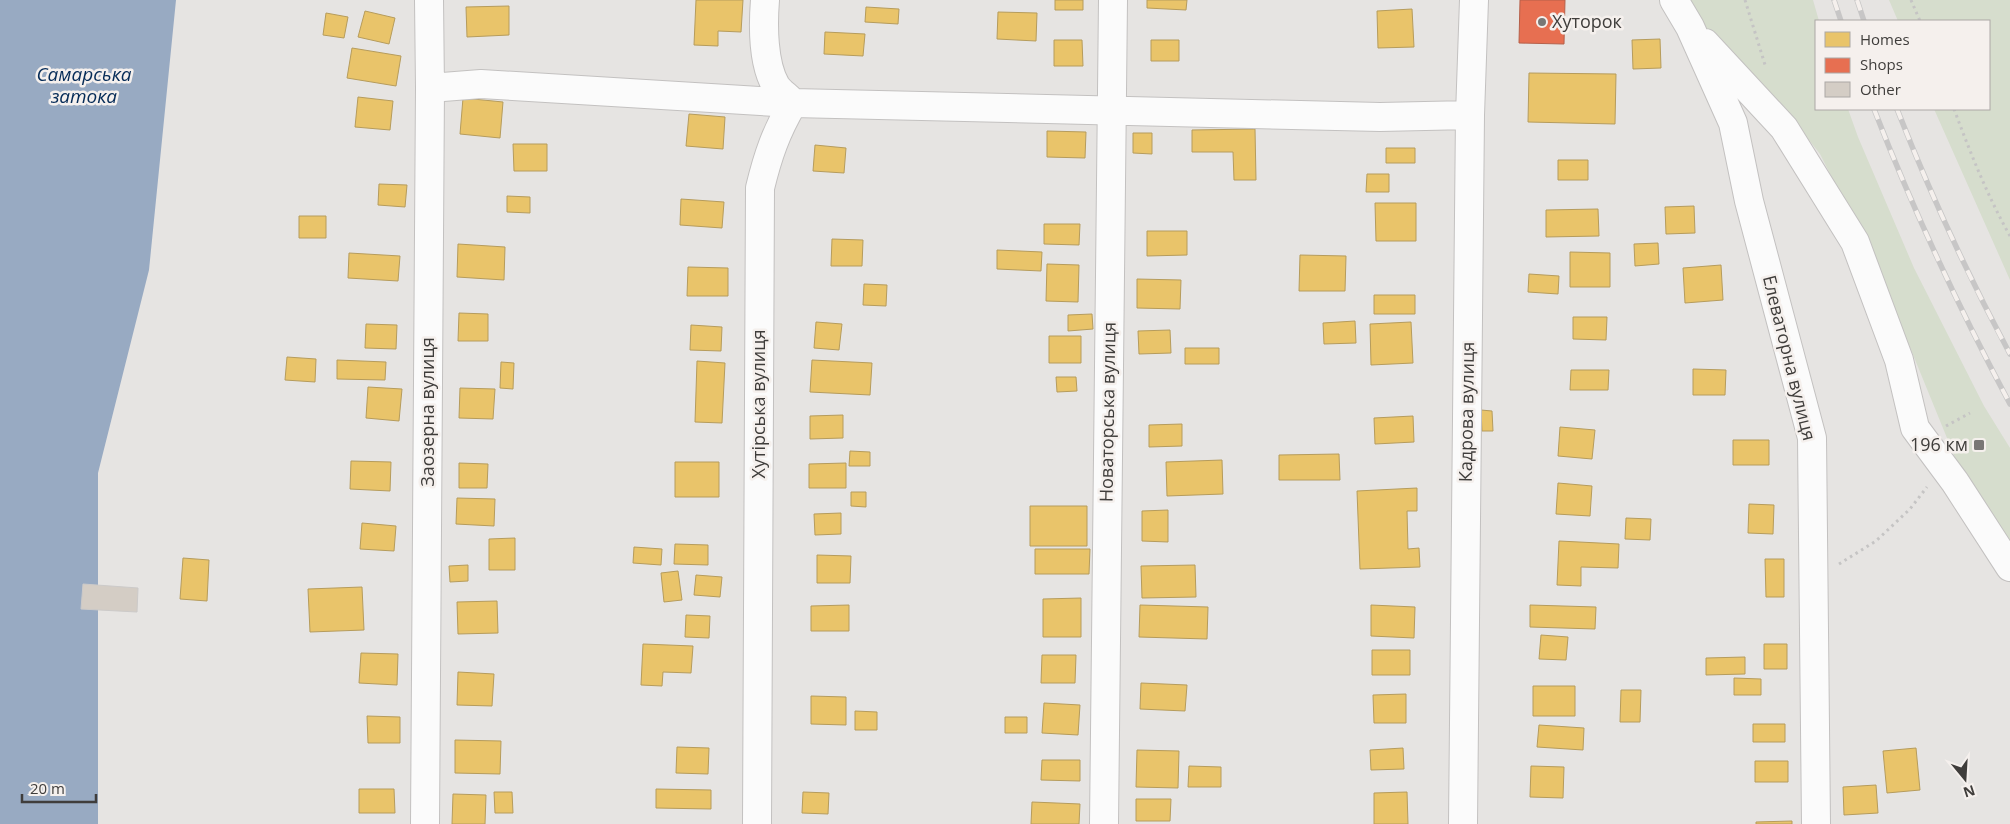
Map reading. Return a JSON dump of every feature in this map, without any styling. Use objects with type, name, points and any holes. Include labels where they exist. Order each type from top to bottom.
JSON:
[{"type":"street","name":"Заозерна вулиця","points":[[425,824],[429,0]]},
{"type":"street","points":[[765,0],[764,15],[768,68],[777,87],[793,102]]},
{"type":"street","name":"Новаторська вулиця","points":[[1104,824],[1113,0]]},
{"type":"street","name":"Кадрова вулиця","points":[[1463,824],[1470,115],[1474,0]]},
{"type":"street","name":"Елеваторна вулиця","points":[[1674,0],[1690,28],[1733,123],[1749,201],[1812,438],[1816,824]]},
{"type":"street","points":[[1690,28],[1784,128],[1855,242],[1899,360],[1916,428],[1955,482],[2010,567]]},
{"type":"street","points":[[430,88],[481,84],[793,102],[1380,117],[1470,115]]},
{"type":"street","name":"Хутірська вулиця","points":[[757,824],[760,188],[768,154],[781,123],[793,102]]},
{"type":"path","points":[[1745,0],[1767,73]]},
{"type":"path","points":[[1911,0],[1920,20]]},
{"type":"path","points":[[1954,110],[1981,178],[2010,236]]},
{"type":"path","points":[[1945,426],[1970,413]]},
{"type":"path","points":[[1813,580],[1876,541],[1910,508],[1929,485],[1938,458]]},
{"type":"green space","points":[[1681,0],[1813,0],[1819,20],[1815,20],[1815,110],[1848,110],[1914,268],[1984,406],[2010,448],[2010,583],[1956,460],[1878,269],[1820,154],[1783,107],[1736,69]]},
{"type":"green space","points":[[1889,0],[2010,0],[2010,280],[1934,110],[1990,110],[1990,20],[1898,20]]},
{"type":"water","name":"Самарська затока","points":[[0,0],[176,0],[149,270],[98,473],[98,824],[0,824]]},
{"type":"building: Homes","points":[[696,0],[743,0],[741,32],[718,31],[718,46],[694,45]]},
{"type":"building: Homes","points":[[1055,0],[1083,0],[1083,10],[1055,10]]},
{"type":"building: Homes","points":[[1147,0],[1187,0],[1186,10],[1147,8]]},
{"type":"building: Homes","points":[[509,6],[509,35],[467,37],[466,7]]},
{"type":"building: Homes","points":[[866,7],[899,9],[898,24],[865,22]]},
{"type":"building: Homes","points":[[1412,9],[1414,47],[1378,48],[1377,11]]},
{"type":"building: Homes","points":[[365,11],[395,18],[389,44],[358,37]]},
{"type":"building: Homes","points":[[998,12],[1037,13],[1036,41],[997,39]]},
{"type":"building: Homes","points":[[326,13],[348,17],[344,38],[323,35]]},
{"type":"building: Homes","points":[[825,32],[865,34],[863,56],[824,54]]},
{"type":"building: Homes","points":[[1660,39],[1661,68],[1633,69],[1632,40]]},
{"type":"building: Homes","points":[[1054,40],[1082,40],[1083,66],[1054,66]]},
{"type":"building: Homes","points":[[1151,40],[1179,40],[1179,61],[1151,61]]},
{"type":"building: Homes","points":[[352,48],[401,56],[396,86],[347,78]]},
{"type":"building: Homes","points":[[1529,73],[1616,74],[1615,124],[1528,122]]},
{"type":"building: Homes","points":[[358,97],[393,101],[390,130],[355,127]]},
{"type":"building: Homes","points":[[463,98],[503,102],[500,138],[460,134]]},
{"type":"building: Homes","points":[[689,114],[725,117],[723,149],[686,146]]},
{"type":"building: Homes","points":[[1255,129],[1256,180],[1234,180],[1233,152],[1192,152],[1192,130]]},
{"type":"building: Homes","points":[[1047,131],[1086,132],[1085,158],[1047,157]]},
{"type":"building: Homes","points":[[1133,133],[1152,133],[1152,154],[1133,153]]},
{"type":"building: Homes","points":[[513,144],[547,144],[547,171],[514,171]]},
{"type":"building: Homes","points":[[815,145],[846,148],[844,173],[813,171]]},
{"type":"building: Homes","points":[[1386,148],[1415,148],[1415,163],[1386,163]]},
{"type":"building: Homes","points":[[1558,160],[1588,160],[1588,180],[1558,180]]},
{"type":"building: Homes","points":[[1367,174],[1389,174],[1389,192],[1366,192]]},
{"type":"building: Homes","points":[[379,184],[407,185],[405,207],[378,205]]},
{"type":"building: Homes","points":[[507,196],[530,197],[530,213],[507,212]]},
{"type":"building: Homes","points":[[681,199],[724,202],[722,228],[680,225]]},
{"type":"building: Homes","points":[[1375,203],[1416,203],[1416,241],[1376,241]]},
{"type":"building: Homes","points":[[1694,206],[1695,233],[1666,234],[1665,207]]},
{"type":"building: Homes","points":[[1598,209],[1599,236],[1546,237],[1546,210]]},
{"type":"building: Homes","points":[[299,216],[326,216],[326,238],[299,238]]},
{"type":"building: Homes","points":[[1044,224],[1080,224],[1079,245],[1044,244]]},
{"type":"building: Homes","points":[[1147,231],[1187,231],[1187,255],[1147,256]]},
{"type":"building: Homes","points":[[832,239],[863,240],[862,266],[831,266]]},
{"type":"building: Homes","points":[[1658,243],[1659,264],[1635,266],[1634,244]]},
{"type":"building: Homes","points":[[458,244],[505,247],[504,280],[457,277]]},
{"type":"building: Homes","points":[[997,250],[1042,252],[1041,271],[997,269]]},
{"type":"building: Homes","points":[[1570,252],[1610,253],[1610,287],[1570,287]]},
{"type":"building: Homes","points":[[349,253],[400,256],[398,281],[348,278]]},
{"type":"building: Homes","points":[[1300,255],[1346,256],[1345,291],[1299,291]]},
{"type":"building: Homes","points":[[1047,264],[1079,265],[1078,302],[1046,301]]},
{"type":"building: Homes","points":[[1721,265],[1723,300],[1685,303],[1683,268]]},
{"type":"building: Homes","points":[[688,267],[728,268],[728,296],[687,296]]},
{"type":"building: Homes","points":[[1529,274],[1559,276],[1558,294],[1528,292]]},
{"type":"building: Homes","points":[[1137,279],[1181,280],[1180,309],[1137,308]]},
{"type":"building: Homes","points":[[864,284],[887,285],[886,306],[863,305]]},
{"type":"building: Homes","points":[[1374,295],[1415,295],[1415,314],[1374,314]]},
{"type":"building: Homes","points":[[459,313],[488,314],[488,341],[458,341]]},
{"type":"building: Homes","points":[[1092,314],[1093,329],[1068,331],[1068,315]]},
{"type":"building: Homes","points":[[1573,317],[1607,317],[1606,340],[1573,339]]},
{"type":"building: Homes","points":[[1355,321],[1356,343],[1324,344],[1323,323]]},
{"type":"building: Homes","points":[[816,322],[842,324],[839,350],[814,348]]},
{"type":"building: Homes","points":[[1411,322],[1413,363],[1371,365],[1370,324]]},
{"type":"building: Homes","points":[[366,324],[397,325],[396,349],[365,348]]},
{"type":"building: Homes","points":[[691,325],[722,327],[721,351],[690,350]]},
{"type":"building: Homes","points":[[1170,330],[1171,353],[1139,354],[1138,331]]},
{"type":"building: Homes","points":[[1049,336],[1081,336],[1081,363],[1049,363]]},
{"type":"building: Homes","points":[[1185,348],[1219,348],[1219,364],[1185,364]]},
{"type":"building: Homes","points":[[287,357],[316,359],[315,382],[285,380]]},
{"type":"building: Homes","points":[[337,360],[386,362],[385,380],[337,379]]},
{"type":"building: Homes","points":[[812,360],[872,363],[870,395],[810,392]]},
{"type":"building: Homes","points":[[697,361],[725,363],[722,423],[695,422]]},
{"type":"building: Homes","points":[[501,362],[514,363],[513,389],[500,388]]},
{"type":"building: Homes","points":[[1693,369],[1726,370],[1725,395],[1693,395]]},
{"type":"building: Homes","points":[[1571,370],[1609,370],[1608,390],[1570,390]]},
{"type":"building: Homes","points":[[1056,377],[1076,377],[1077,391],[1057,392]]},
{"type":"building: Homes","points":[[368,387],[402,389],[399,421],[366,418]]},
{"type":"building: Homes","points":[[460,388],[495,389],[493,419],[459,418]]},
{"type":"building: Homes","points":[[1481,410],[1492,411],[1493,431],[1482,431]]},
{"type":"building: Homes","points":[[843,415],[843,438],[810,439],[810,416]]},
{"type":"building: Homes","points":[[1413,416],[1414,442],[1375,444],[1374,418]]},
{"type":"building: Homes","points":[[1182,424],[1182,446],[1149,447],[1149,425]]},
{"type":"building: Homes","points":[[1560,427],[1595,430],[1592,459],[1558,456]]},
{"type":"building: Homes","points":[[1733,440],[1769,440],[1769,465],[1733,465]]},
{"type":"building: Homes","points":[[850,451],[870,452],[870,466],[849,466]]},
{"type":"building: Homes","points":[[1339,454],[1340,480],[1279,480],[1279,455]]},
{"type":"building: Homes","points":[[1222,460],[1223,494],[1167,496],[1166,462]]},
{"type":"building: Homes","points":[[351,461],[391,462],[390,491],[350,489]]},
{"type":"building: Homes","points":[[675,462],[719,462],[719,497],[675,497]]},
{"type":"building: Homes","points":[[459,463],[488,464],[487,488],[459,488]]},
{"type":"building: Homes","points":[[846,463],[846,488],[809,488],[809,464]]},
{"type":"building: Homes","points":[[1558,483],[1592,486],[1590,516],[1556,514]]},
{"type":"building: Homes","points":[[1417,488],[1417,511],[1407,511],[1408,549],[1419,548],[1420,567],[1360,569],[1357,491]]},
{"type":"building: Homes","points":[[851,492],[866,492],[866,507],[851,506]]},
{"type":"building: Homes","points":[[457,498],[495,499],[494,526],[456,524]]},
{"type":"building: Homes","points":[[1749,504],[1774,505],[1773,534],[1748,533]]},
{"type":"building: Homes","points":[[1030,506],[1087,506],[1087,546],[1030,546]]},
{"type":"building: Homes","points":[[1168,510],[1168,542],[1142,541],[1142,511]]},
{"type":"building: Homes","points":[[841,513],[841,534],[815,535],[814,514]]},
{"type":"building: Homes","points":[[1626,518],[1651,519],[1650,540],[1625,539]]},
{"type":"building: Homes","points":[[362,523],[396,526],[394,551],[360,549]]},
{"type":"building: Homes","points":[[515,538],[515,570],[489,570],[489,539]]},
{"type":"building: Homes","points":[[1559,541],[1619,544],[1618,568],[1581,567],[1581,586],[1557,585]]},
{"type":"building: Homes","points":[[675,544],[708,545],[708,565],[674,564]]},
{"type":"building: Homes","points":[[634,547],[662,549],[661,565],[633,563]]},
{"type":"building: Homes","points":[[1035,549],[1090,549],[1089,574],[1035,574]]},
{"type":"building: Homes","points":[[817,555],[851,556],[850,583],[817,583]]},
{"type":"building: Homes","points":[[183,558],[209,560],[207,601],[180,599]]},
{"type":"building: Homes","points":[[1765,559],[1784,559],[1784,597],[1766,597]]},
{"type":"building: Homes","points":[[468,565],[468,581],[450,582],[449,566]]},
{"type":"building: Homes","points":[[1195,565],[1196,597],[1142,598],[1141,566]]},
{"type":"building: Homes","points":[[678,571],[682,600],[664,602],[661,573]]},
{"type":"building: Homes","points":[[696,575],[722,577],[720,597],[694,595]]},
{"type":"building: Homes","points":[[362,587],[364,630],[310,632],[308,589]]},
{"type":"building: Homes","points":[[1081,598],[1081,637],[1043,637],[1043,599]]},
{"type":"building: Homes","points":[[497,601],[498,633],[458,634],[457,602]]},
{"type":"building: Homes","points":[[849,605],[849,631],[811,631],[811,606]]},
{"type":"building: Homes","points":[[1140,605],[1208,607],[1207,639],[1139,637]]},
{"type":"building: Homes","points":[[1371,605],[1415,607],[1414,638],[1371,636]]},
{"type":"building: Homes","points":[[1530,605],[1596,607],[1595,629],[1530,627]]},
{"type":"building: Homes","points":[[686,615],[710,616],[709,638],[685,637]]},
{"type":"building: Homes","points":[[1541,635],[1568,637],[1566,660],[1539,659]]},
{"type":"building: Homes","points":[[643,644],[693,646],[691,673],[663,672],[662,686],[641,685]]},
{"type":"building: Homes","points":[[1764,644],[1787,644],[1787,669],[1764,669]]},
{"type":"building: Homes","points":[[1372,650],[1410,650],[1410,675],[1372,675]]},
{"type":"building: Homes","points":[[361,653],[398,654],[397,685],[359,683]]},
{"type":"building: Homes","points":[[1042,655],[1076,655],[1075,683],[1041,683]]},
{"type":"building: Homes","points":[[1745,657],[1745,674],[1706,675],[1706,658]]},
{"type":"building: Homes","points":[[458,672],[494,674],[492,706],[457,705]]},
{"type":"building: Homes","points":[[1734,678],[1761,679],[1761,695],[1734,695]]},
{"type":"building: Homes","points":[[1141,683],[1187,685],[1185,711],[1140,709]]},
{"type":"building: Homes","points":[[1533,686],[1575,686],[1575,716],[1533,716]]},
{"type":"building: Homes","points":[[1621,690],[1641,690],[1640,722],[1620,722]]},
{"type":"building: Homes","points":[[1406,694],[1406,723],[1374,723],[1373,695]]},
{"type":"building: Homes","points":[[811,696],[846,697],[846,725],[811,724]]},
{"type":"building: Homes","points":[[1044,703],[1080,705],[1078,735],[1042,733]]},
{"type":"building: Homes","points":[[855,711],[877,712],[877,730],[855,730]]},
{"type":"building: Homes","points":[[367,716],[400,717],[400,743],[368,743]]},
{"type":"building: Homes","points":[[1005,717],[1027,717],[1027,733],[1005,733]]},
{"type":"building: Homes","points":[[1753,724],[1785,724],[1785,742],[1753,742]]},
{"type":"building: Homes","points":[[1539,725],[1584,728],[1583,750],[1537,747]]},
{"type":"building: Homes","points":[[455,740],[501,741],[500,774],[455,773]]},
{"type":"building: Homes","points":[[677,747],[709,748],[708,774],[676,773]]},
{"type":"building: Homes","points":[[1403,748],[1404,769],[1371,770],[1370,750]]},
{"type":"building: Homes","points":[[1916,748],[1920,790],[1887,793],[1883,751]]},
{"type":"building: Homes","points":[[1137,750],[1179,751],[1178,788],[1136,787]]},
{"type":"building: Homes","points":[[1042,760],[1080,760],[1080,781],[1041,780]]},
{"type":"building: Homes","points":[[1755,761],[1788,761],[1788,782],[1755,782]]},
{"type":"building: Homes","points":[[1189,766],[1221,767],[1221,787],[1188,787]]},
{"type":"building: Homes","points":[[1531,766],[1564,767],[1563,798],[1530,797]]},
{"type":"building: Homes","points":[[1876,785],[1878,813],[1844,815],[1843,787]]},
{"type":"building: Homes","points":[[359,789],[394,789],[395,813],[359,813]]},
{"type":"building: Homes","points":[[656,789],[711,790],[711,809],[656,808]]},
{"type":"building: Homes","points":[[494,792],[512,792],[513,813],[495,813]]},
{"type":"building: Homes","points":[[803,792],[829,793],[828,814],[802,813]]},
{"type":"building: Homes","points":[[1407,792],[1408,824],[1374,824],[1374,793]]},
{"type":"building: Homes","points":[[453,794],[486,795],[485,824],[452,824]]},
{"type":"building: Homes","points":[[1136,799],[1171,799],[1170,821],[1136,821]]},
{"type":"building: Homes","points":[[1032,802],[1080,804],[1079,824],[1031,824]]},
{"type":"building: Homes","points":[[1792,821],[1792,824],[1756,824],[1756,822]]},
{"type":"building: Shops","name":"Хуторок","points":[[1520,0],[1565,0],[1564,44],[1519,43]]},
{"type":"building: Other","points":[[83,584],[138,588],[137,612],[81,609]]},
{"type":"railway","points":[[1834,0],[1841,20]]},
{"type":"railway","points":[[1857,0],[1864,20]]},
{"type":"railway","points":[[1874,110],[1938,258],[2010,404]]},
{"type":"railway","points":[[1897,110],[1950,233],[2010,354]]},
{"type":"place","name":"Хуторок","points":[[1542,22]]},
{"type":"place","name":"196 км","points":[[1979,445]]}]
